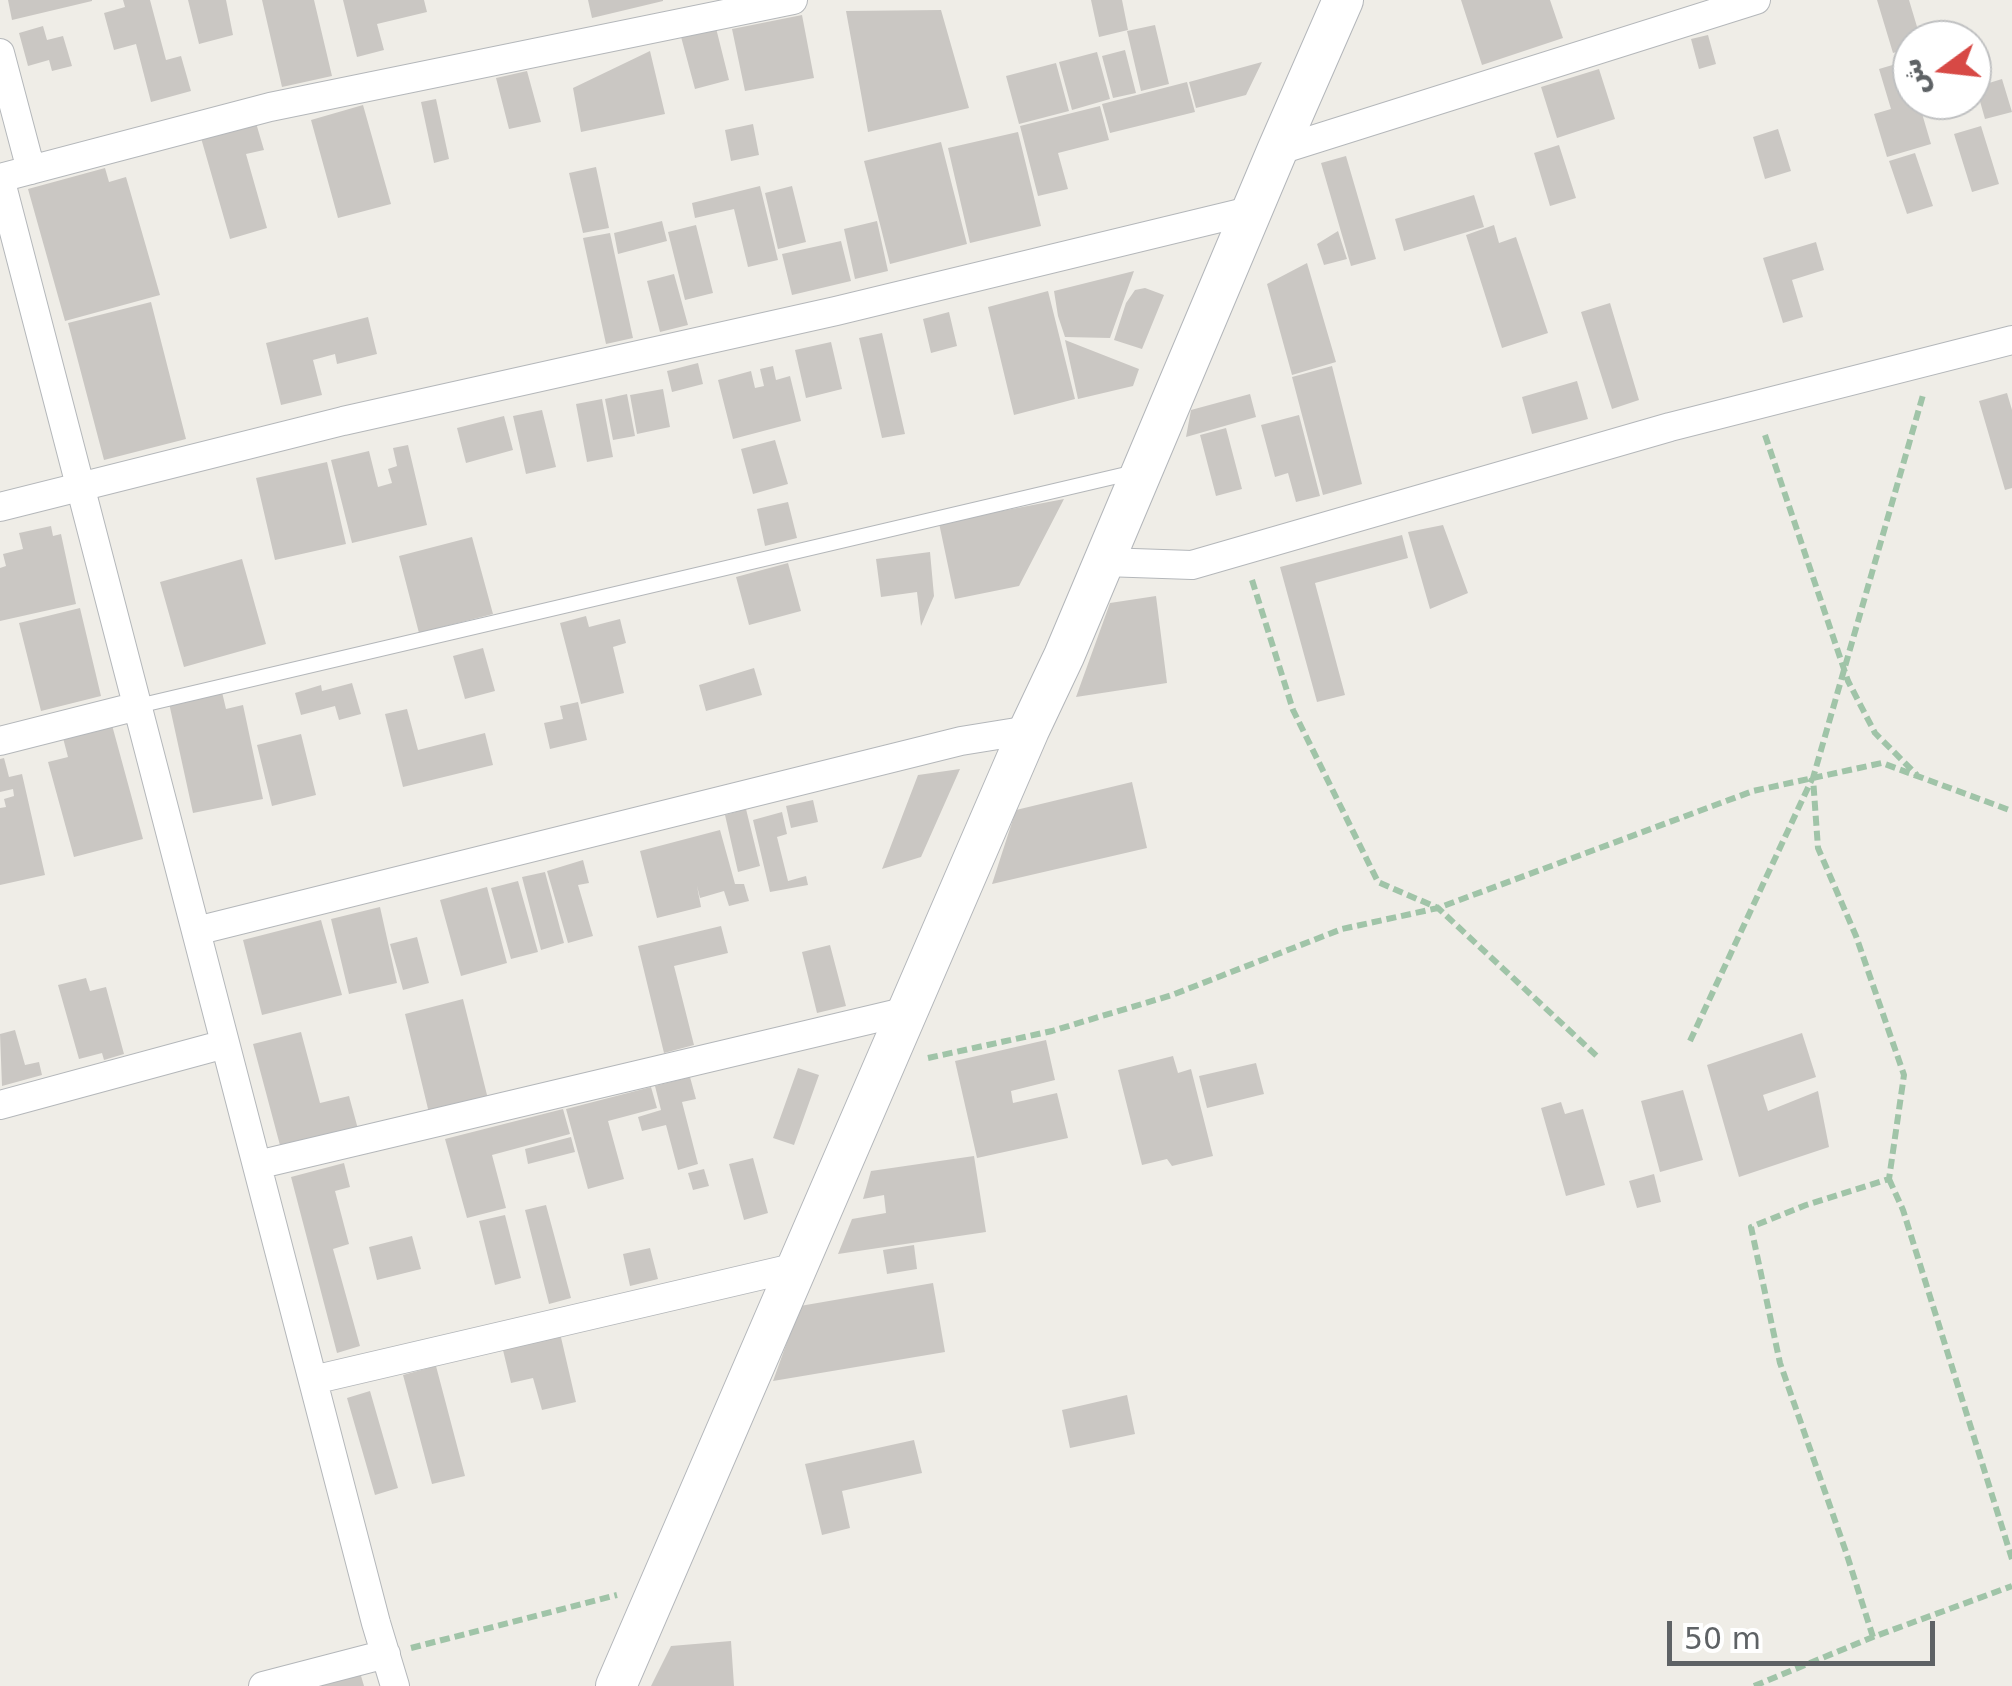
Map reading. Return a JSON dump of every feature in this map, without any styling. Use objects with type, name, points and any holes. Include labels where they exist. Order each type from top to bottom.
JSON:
[{"type":"street","points":[[395,1686],[0,178],[270,106],[793,0]]},
{"type":"street","points":[[616,1686],[1028,730],[1064,656],[1343,0]]},
{"type":"street","points":[[1276,151],[1756,0]]},
{"type":"street","points":[[0,53],[31,170]]},
{"type":"street","points":[[0,507],[343,421],[798,320],[1253,210]]},
{"type":"street","points":[[1104,562],[1192,565],[1670,426],[2012,340]]},
{"type":"street","points":[[0,742],[138,706]]},
{"type":"street","points":[[196,931],[960,741],[1028,730]]},
{"type":"street","points":[[257,1165],[907,1011]]},
{"type":"street","points":[[0,1105],[226,1044]]},
{"type":"street","points":[[313,1380],[797,1267]]},
{"type":"street","points":[[263,1686],[386,1654]]},
{"type":"lane","points":[[138,706],[1144,470]]},
{"type":"path","points":[[1690,1041],[1812,778],[1933,360]]},
{"type":"path","points":[[1755,405],[1848,681],[1875,732],[1918,776]]},
{"type":"path","points":[[1242,550],[1293,710],[1378,882],[1438,908],[1600,1059]]},
{"type":"path","points":[[883,1067],[1052,1031],[1172,995],[1342,929],[1438,908],[1753,791],[1882,763],[2012,812]]},
{"type":"path","points":[[1812,778],[1818,848],[1856,936],[1904,1075],[1889,1179],[1903,1210],[2012,1559]]},
{"type":"path","points":[[1874,1637],[1780,1363],[1751,1226],[1889,1179]]},
{"type":"path","points":[[386,1654],[660,1584]]},
{"type":"path","points":[[1754,1686],[2012,1586]]},
{"type":"building","points":[[8,0],[92,0],[92,1],[12,20]]},
{"type":"building","points":[[123,0],[150,0],[166,60],[181,56],[191,91],[151,102],[136,44],[114,50],[104,13],[125,7]]},
{"type":"building","points":[[188,0],[226,0],[233,35],[199,44]]},
{"type":"building","points":[[262,0],[314,0],[332,76],[282,87]]},
{"type":"building","points":[[343,0],[424,0],[427,12],[377,24],[384,50],[357,57]]},
{"type":"building","points":[[588,0],[663,0],[663,1],[592,18]]},
{"type":"building","points":[[1091,0],[1122,0],[1128,30],[1099,37]]},
{"type":"building","points":[[1461,0],[1550,0],[1563,38],[1482,65]]},
{"type":"building","points":[[1877,0],[1909,0],[1915,20],[1892,20],[1892,50]]},
{"type":"building","points":[[941,10],[969,108],[868,132],[846,11]]},
{"type":"building","points":[[802,15],[814,78],[745,91],[732,29]]},
{"type":"building","points":[[715,24],[729,80],[695,89],[680,33]]},
{"type":"building","points":[[1155,25],[1169,84],[1141,91],[1127,31]]},
{"type":"building","points":[[43,26],[47,40],[63,36],[72,66],[52,71],[49,60],[28,66],[19,33]]},
{"type":"building","points":[[1708,35],[1716,64],[1699,69],[1691,39]]},
{"type":"building","points":[[1125,50],[1136,93],[1113,98],[1102,56]]},
{"type":"building","points":[[650,51],[665,114],[581,132],[573,88]]},
{"type":"building","points":[[1097,52],[1110,99],[1072,110],[1059,62]]},
{"type":"building","points":[[1262,62],[1246,95],[1196,108],[1189,82]]},
{"type":"building","points":[[1056,63],[1069,111],[1019,124],[1006,76]]},
{"type":"building","points":[[1892,65],[1892,120],[1924,120],[1931,144],[1887,157],[1874,114],[1891,109],[1879,69]]},
{"type":"building","points":[[1599,69],[1615,119],[1557,138],[1541,87]]},
{"type":"building","points":[[527,71],[541,122],[509,129],[496,78]]},
{"type":"building","points":[[2002,79],[2012,112],[1992,117],[1992,82]]},
{"type":"building","points":[[1187,82],[1195,112],[1110,133],[1102,104]]},
{"type":"building","points":[[436,99],[449,159],[434,163],[421,102]]},
{"type":"building","points":[[363,105],[391,204],[338,218],[311,120]]},
{"type":"building","points":[[1100,106],[1109,140],[1058,153],[1068,189],[1038,196],[1020,126]]},
{"type":"building","points":[[256,123],[264,150],[246,154],[267,228],[230,239],[201,138]]},
{"type":"building","points":[[753,124],[759,155],[731,161],[725,130]]},
{"type":"building","points":[[1981,126],[1999,184],[1972,192],[1954,134]]},
{"type":"building","points":[[1778,129],[1791,171],[1765,179],[1753,137]]},
{"type":"building","points":[[1018,132],[1041,226],[970,243],[948,148]]},
{"type":"building","points":[[941,142],[967,244],[890,264],[864,161]]},
{"type":"building","points":[[1559,145],[1576,198],[1550,206],[1534,153]]},
{"type":"building","points":[[1915,153],[1933,206],[1907,214],[1889,161]]},
{"type":"building","points":[[1346,156],[1376,259],[1351,266],[1321,163]]},
{"type":"building","points":[[596,167],[609,228],[583,233],[569,173]]},
{"type":"building","points":[[105,168],[109,182],[126,177],[160,295],[65,321],[28,189]]},
{"type":"building","points":[[760,186],[778,260],[748,267],[734,209],[695,218],[692,203]]},
{"type":"building","points":[[792,186],[806,242],[778,249],[765,193]]},
{"type":"building","points":[[1474,195],[1484,227],[1404,251],[1395,219]]},
{"type":"building","points":[[662,221],[667,241],[618,254],[614,233]]},
{"type":"building","points":[[877,221],[888,271],[855,279],[844,229]]},
{"type":"building","points":[[696,225],[713,293],[685,300],[668,232]]},
{"type":"building","points":[[1494,225],[1499,243],[1516,237],[1548,333],[1502,348],[1466,235]]},
{"type":"building","points":[[1338,231],[1347,259],[1324,265],[1317,244]]},
{"type":"building","points":[[610,233],[633,338],[606,344],[583,238]]},
{"type":"building","points":[[841,241],[851,281],[792,295],[782,254]]},
{"type":"building","points":[[1816,242],[1824,270],[1792,280],[1803,317],[1783,323],[1763,258]]},
{"type":"building","points":[[1307,263],[1336,362],[1292,375],[1267,284]]},
{"type":"building","points":[[1134,271],[1110,338],[1065,337],[1054,291]]},
{"type":"building","points":[[674,274],[688,325],[660,332],[647,281]]},
{"type":"building","points":[[1145,288],[1164,295],[1142,349],[1114,340],[1126,303],[1135,290]]},
{"type":"building","points":[[1048,291],[1075,399],[1014,415],[988,307]]},
{"type":"building","points":[[151,302],[186,439],[104,460],[68,323]]},
{"type":"building","points":[[1610,303],[1639,400],[1612,409],[1581,312]]},
{"type":"building","points":[[949,312],[957,346],[931,353],[923,319]]},
{"type":"building","points":[[368,317],[377,354],[337,364],[335,354],[313,360],[322,395],[281,405],[266,343]]},
{"type":"building","points":[[882,333],[905,434],[882,438],[859,338]]},
{"type":"building","points":[[1065,340],[1139,369],[1133,386],[1078,399]]},
{"type":"building","points":[[831,342],[842,389],[806,398],[795,350]]},
{"type":"building","points":[[698,363],[703,384],[672,392],[667,371]]},
{"type":"building","points":[[773,366],[776,380],[790,376],[801,421],[733,439],[718,380],[751,371],[755,388],[764,386],[760,369]]},
{"type":"building","points":[[1332,366],[1362,484],[1323,495],[1292,377]]},
{"type":"building","points":[[1577,381],[1588,419],[1532,434],[1522,397]]},
{"type":"building","points":[[663,389],[670,427],[637,434],[630,395]]},
{"type":"building","points":[[2007,393],[2012,410],[2012,488],[2005,490],[1979,401]]},
{"type":"building","points":[[627,394],[635,436],[613,440],[605,399]]},
{"type":"building","points":[[1250,394],[1256,417],[1186,437],[1191,410]]},
{"type":"building","points":[[602,399],[613,457],[587,462],[576,404]]},
{"type":"building","points":[[542,410],[556,467],[526,474],[513,416]]},
{"type":"building","points":[[1299,415],[1320,496],[1296,502],[1288,473],[1275,477],[1261,425]]},
{"type":"building","points":[[504,416],[513,450],[466,463],[457,428]]},
{"type":"building","points":[[1226,428],[1242,489],[1216,496],[1200,435]]},
{"type":"building","points":[[775,440],[788,484],[753,494],[741,449]]},
{"type":"building","points":[[408,445],[427,525],[352,543],[331,460],[369,451],[378,487],[392,483],[388,469],[397,466],[393,448]]},
{"type":"building","points":[[327,462],[346,544],[275,560],[256,478]]},
{"type":"building","points":[[1064,499],[1019,586],[955,599],[939,523]]},
{"type":"building","points":[[788,502],[797,538],[765,546],[757,509]]},
{"type":"building","points":[[1443,525],[1468,593],[1430,609],[1408,532]]},
{"type":"building","points":[[51,526],[53,536],[61,534],[76,604],[0,621],[0,568],[6,566],[3,554],[23,549],[19,533]]},
{"type":"building","points":[[1402,535],[1408,558],[1315,583],[1345,695],[1317,702],[1280,567]]},
{"type":"building","points":[[472,537],[493,614],[419,633],[399,556]]},
{"type":"building","points":[[930,552],[934,596],[921,626],[917,592],[881,597],[876,559]]},
{"type":"building","points":[[242,559],[266,644],[184,667],[160,582]]},
{"type":"building","points":[[788,563],[801,611],[749,625],[736,577]]},
{"type":"building","points":[[1156,596],[1167,683],[1076,697],[1110,603]]},
{"type":"building","points":[[80,608],[101,696],[41,711],[19,623]]},
{"type":"building","points":[[586,616],[589,627],[620,619],[626,643],[613,647],[624,693],[581,704],[560,623]]},
{"type":"building","points":[[483,648],[495,691],[465,699],[453,656]]},
{"type":"building","points":[[754,668],[762,695],[706,711],[699,685]]},
{"type":"building","points":[[352,683],[361,714],[339,720],[335,706],[301,715],[295,693],[321,685],[322,691]]},
{"type":"building","points":[[222,692],[226,709],[243,705],[263,799],[193,813],[169,703]]},
{"type":"building","points":[[578,702],[587,740],[550,749],[544,723],[563,719],[560,706]]},
{"type":"building","points":[[407,709],[418,750],[485,733],[493,765],[403,787],[385,714]]},
{"type":"building","points":[[112,725],[143,839],[74,857],[48,762],[68,757],[63,738]]},
{"type":"building","points":[[301,734],[316,795],[272,806],[257,745]]},
{"type":"building","points":[[4,758],[9,777],[22,774],[45,875],[0,885],[0,808],[6,807],[4,799],[14,796],[13,789],[0,792],[0,759]]},
{"type":"building","points":[[960,769],[921,857],[882,869],[918,775]]},
{"type":"building","points":[[1132,782],[1147,848],[992,884],[1016,810]]},
{"type":"building","points":[[813,800],[818,822],[791,828],[786,806]]},
{"type":"building","points":[[746,809],[760,866],[738,872],[725,815]]},
{"type":"building","points":[[782,812],[787,834],[777,837],[788,881],[806,876],[808,885],[770,892],[753,820]]},
{"type":"building","points":[[720,830],[735,884],[744,884],[749,901],[729,906],[724,891],[700,898],[697,886],[701,907],[657,918],[640,851]]},
{"type":"building","points":[[583,860],[589,883],[578,885],[593,936],[568,943],[547,871]]},
{"type":"building","points":[[545,872],[564,943],[541,950],[522,877]]},
{"type":"building","points":[[518,881],[538,952],[511,959],[491,888]]},
{"type":"building","points":[[487,887],[507,963],[461,976],[440,900]]},
{"type":"building","points":[[380,907],[397,983],[349,994],[331,919]]},
{"type":"building","points":[[321,920],[342,995],[262,1015],[243,940]]},
{"type":"building","points":[[721,926],[728,953],[674,966],[694,1045],[664,1053],[638,946]]},
{"type":"building","points":[[417,937],[429,983],[403,990],[390,944]]},
{"type":"building","points":[[830,945],[846,1006],[817,1013],[802,952]]},
{"type":"building","points":[[86,978],[90,991],[106,987],[124,1054],[104,1060],[102,1053],[79,1059],[58,985]]},
{"type":"building","points":[[463,999],[488,1099],[429,1113],[405,1014]]},
{"type":"building","points":[[15,1030],[25,1065],[39,1062],[42,1075],[2,1086],[0,1034]]},
{"type":"building","points":[[301,1032],[320,1103],[349,1096],[358,1129],[281,1149],[253,1044]]},
{"type":"building","points":[[1802,1033],[1816,1077],[1763,1095],[1768,1111],[1818,1091],[1829,1147],[1739,1177],[1707,1065]]},
{"type":"building","points":[[1046,1040],[1055,1080],[1011,1091],[1013,1103],[1057,1093],[1068,1138],[977,1158],[955,1061]]},
{"type":"building","points":[[1173,1056],[1178,1073],[1191,1069],[1213,1156],[1172,1166],[1167,1159],[1142,1165],[1118,1070]]},
{"type":"building","points":[[1256,1063],[1264,1094],[1207,1108],[1199,1076]]},
{"type":"building","points":[[798,1068],[819,1075],[794,1145],[773,1138]]},
{"type":"building","points":[[690,1077],[696,1099],[682,1102],[698,1164],[678,1170],[666,1125],[642,1131],[638,1117],[661,1110],[655,1086]]},
{"type":"building","points":[[651,1087],[657,1108],[608,1121],[624,1179],[588,1189],[566,1109]]},
{"type":"building","points":[[1683,1090],[1703,1160],[1660,1172],[1641,1101]]},
{"type":"building","points":[[1561,1102],[1565,1114],[1583,1109],[1605,1185],[1566,1196],[1541,1108]]},
{"type":"building","points":[[563,1109],[570,1134],[492,1155],[506,1208],[467,1218],[445,1139]]},
{"type":"building","points":[[571,1137],[575,1152],[528,1164],[525,1149]]},
{"type":"building","points":[[974,1156],[986,1232],[838,1254],[852,1219],[886,1213],[884,1195],[863,1199],[871,1171]]},
{"type":"building","points":[[753,1158],[768,1213],[744,1220],[729,1164]]},
{"type":"building","points":[[344,1163],[350,1187],[335,1191],[349,1244],[333,1249],[360,1346],[337,1353],[291,1177]]},
{"type":"building","points":[[704,1169],[709,1186],[693,1190],[688,1173]]},
{"type":"building","points":[[1654,1174],[1661,1202],[1637,1208],[1629,1181]]},
{"type":"building","points":[[546,1205],[571,1298],[549,1304],[525,1210]]},
{"type":"building","points":[[505,1215],[521,1278],[495,1285],[479,1221]]},
{"type":"building","points":[[412,1236],[421,1269],[377,1280],[369,1247]]},
{"type":"building","points":[[914,1245],[917,1269],[887,1274],[883,1250]]},
{"type":"building","points":[[650,1248],[658,1279],[630,1286],[623,1254]]},
{"type":"building","points":[[933,1283],[945,1352],[773,1381],[800,1306]]},
{"type":"building","points":[[560,1333],[576,1402],[542,1410],[533,1378],[511,1383],[502,1346]]},
{"type":"building","points":[[436,1366],[465,1476],[432,1484],[403,1375]]},
{"type":"building","points":[[370,1391],[398,1488],[375,1495],[347,1398]]},
{"type":"building","points":[[1127,1395],[1135,1434],[1070,1448],[1062,1410]]},
{"type":"building","points":[[914,1440],[922,1473],[842,1491],[850,1528],[822,1535],[805,1464]]},
{"type":"building","points":[[731,1641],[734,1686],[651,1686],[671,1646]]},
{"type":"building","points":[[359,1669],[364,1686],[305,1686]]}]
